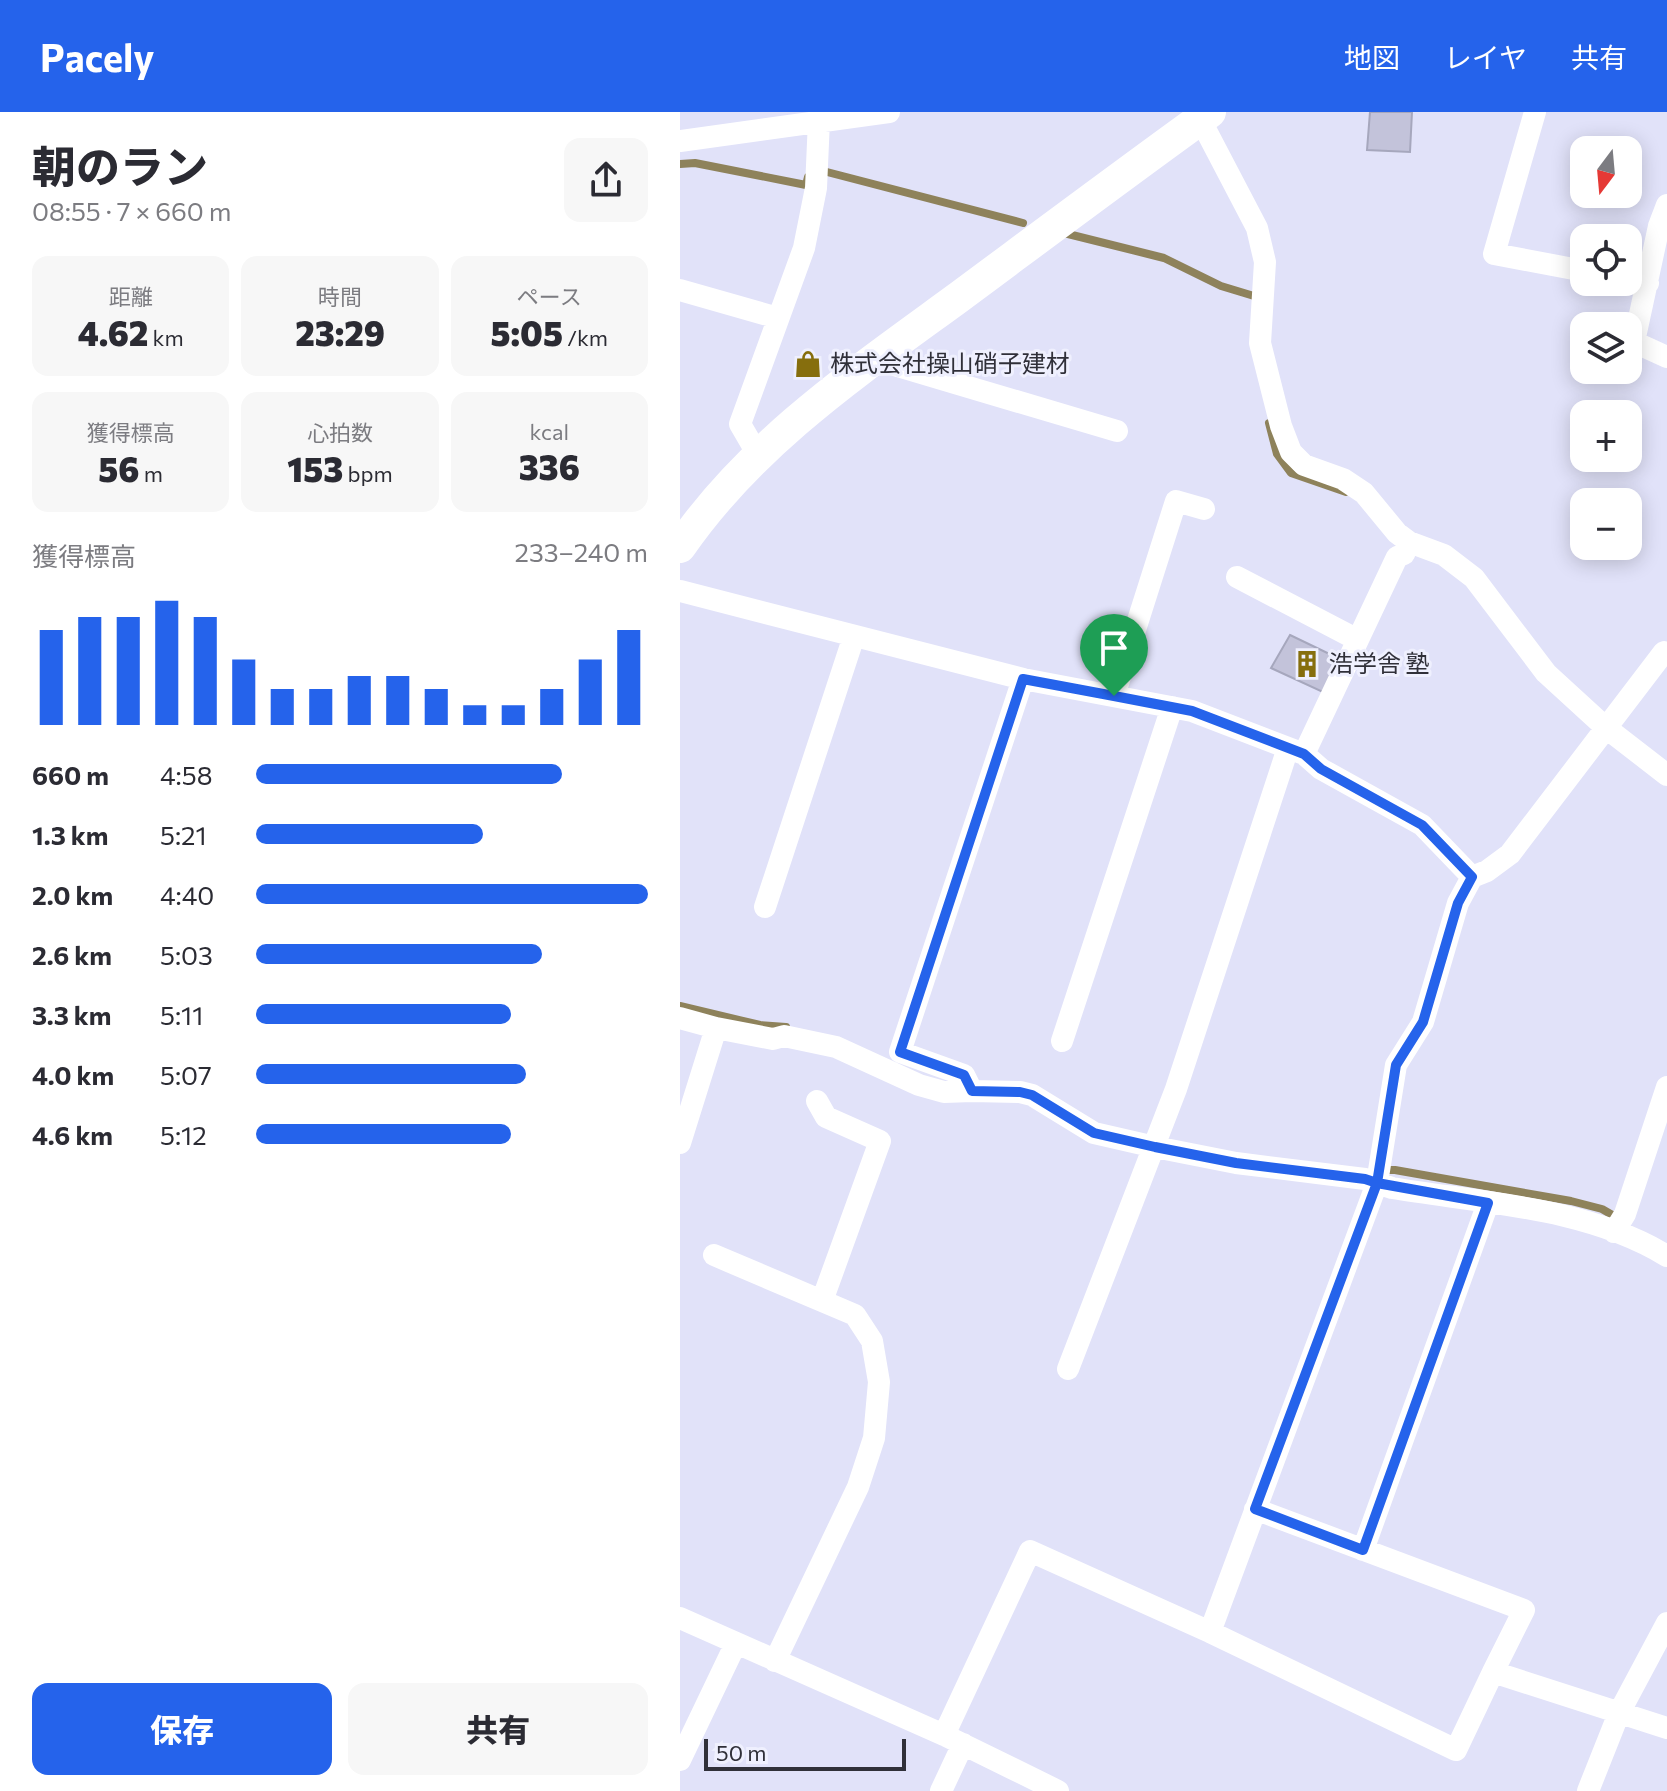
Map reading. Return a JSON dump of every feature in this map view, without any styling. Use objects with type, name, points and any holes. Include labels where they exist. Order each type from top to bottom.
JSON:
[{"type":"street","points":[[680,141],[827,117],[889,112]]},
{"type":"street","points":[[1535,112],[1494,254],[1570,268]]},
{"type":"street","points":[[680,547],[704,512],[758,455],[842,382],[1205,116],[1257,228],[1265,262],[1260,343],[1281,426],[1291,452],[1304,465],[1343,479],[1364,493],[1397,533],[1409,542],[1444,555],[1474,578],[1546,673],[1605,727],[1667,775]]},
{"type":"street","points":[[758,455],[740,424],[804,248],[827,117]]},
{"type":"street","points":[[1642,271],[1667,205]]},
{"type":"street","points":[[680,290],[778,318]]},
{"type":"street","points":[[1637,296],[1634,342],[1667,357]]},
{"type":"street","points":[[874,359],[1117,431]]},
{"type":"street","points":[[1114,696],[1176,501],[1204,509]]},
{"type":"street","points":[[1068,1369],[1157,1142],[1296,751],[1397,557],[1404,554],[1409,542]]},
{"type":"street","points":[[1237,577],[1356,639]]},
{"type":"street","points":[[680,591],[1023,679],[1192,711],[1296,751],[1321,769],[1422,825],[1472,877]]},
{"type":"street","points":[[765,907],[854,636]]},
{"type":"street","points":[[1210,1632],[1379,1175],[1396,1065],[1423,1022],[1458,903],[1472,877],[1487,871],[1510,854],[1605,727],[1664,652],[1667,654]]},
{"type":"street","points":[[970,1086],[964,1075],[900,1052],[1023,679]]},
{"type":"street","points":[[1062,1041],[1172,707]]},
{"type":"street","points":[[680,1018],[773,1039],[784,1036],[836,1047],[919,1085],[944,1092],[970,1086],[1032,1095],[1094,1133],[1157,1142],[1236,1163],[1365,1179],[1379,1175],[1488,1203],[1619,1224],[1667,1256]]},
{"type":"street","points":[[680,1143],[716,1028]]},
{"type":"street","points":[[1619,1224],[1667,1087]]},
{"type":"street","points":[[817,1101],[826,1117],[880,1141],[822,1301]]},
{"type":"street","points":[[1363,1550],[1488,1203]]},
{"type":"street","points":[[714,1255],[855,1315],[872,1341],[879,1382],[874,1438],[858,1487],[775,1661]]},
{"type":"street","points":[[941,1791],[953,1740],[1030,1551],[1210,1632],[1456,1750],[1524,1610],[1255,1509]]},
{"type":"street","points":[[680,1618],[953,1740],[1058,1791]]},
{"type":"street","points":[[1588,1791],[1619,1713],[1667,1623]]},
{"type":"street","points":[[680,1760],[736,1643]]},
{"type":"street","points":[[1493,1672],[1667,1728]]},
{"type":"building","points":[[1370,112],[1412,112],[1410,152],[1367,150]]},
{"type":"building","name":"浩学舎 塾","points":[[1290,635],[1342,660],[1325,693],[1271,668]]},
{"type":"waterway","points":[[680,164],[695,163],[806,185],[808,177]]},
{"type":"waterway","points":[[827,172],[1023,223]]},
{"type":"waterway","points":[[1064,233],[1164,258],[1221,286],[1254,296]]},
{"type":"waterway","points":[[1269,423],[1277,454],[1291,473],[1346,492]]},
{"type":"waterway","points":[[680,1006],[760,1025],[786,1027]]},
{"type":"waterway","points":[[1382,1170],[1571,1201],[1602,1209],[1621,1220]]},
{"type":"place","name":"株式会社操山硝子建材","points":[[808,364]]},
{"type":"place","name":"浩学舎 塾","points":[[1307,664]]},
{"type":"route","points":[[1114,696],[1023,679],[900,1052],[964,1075],[972,1091],[1032,1095],[1094,1133],[1236,1163],[1377,1183],[1255,1509],[1363,1550],[1488,1203],[1377,1183],[1396,1065],[1423,1022],[1458,903],[1472,877],[1422,825],[1321,769],[1304,754],[1192,711],[1114,696]]}]
